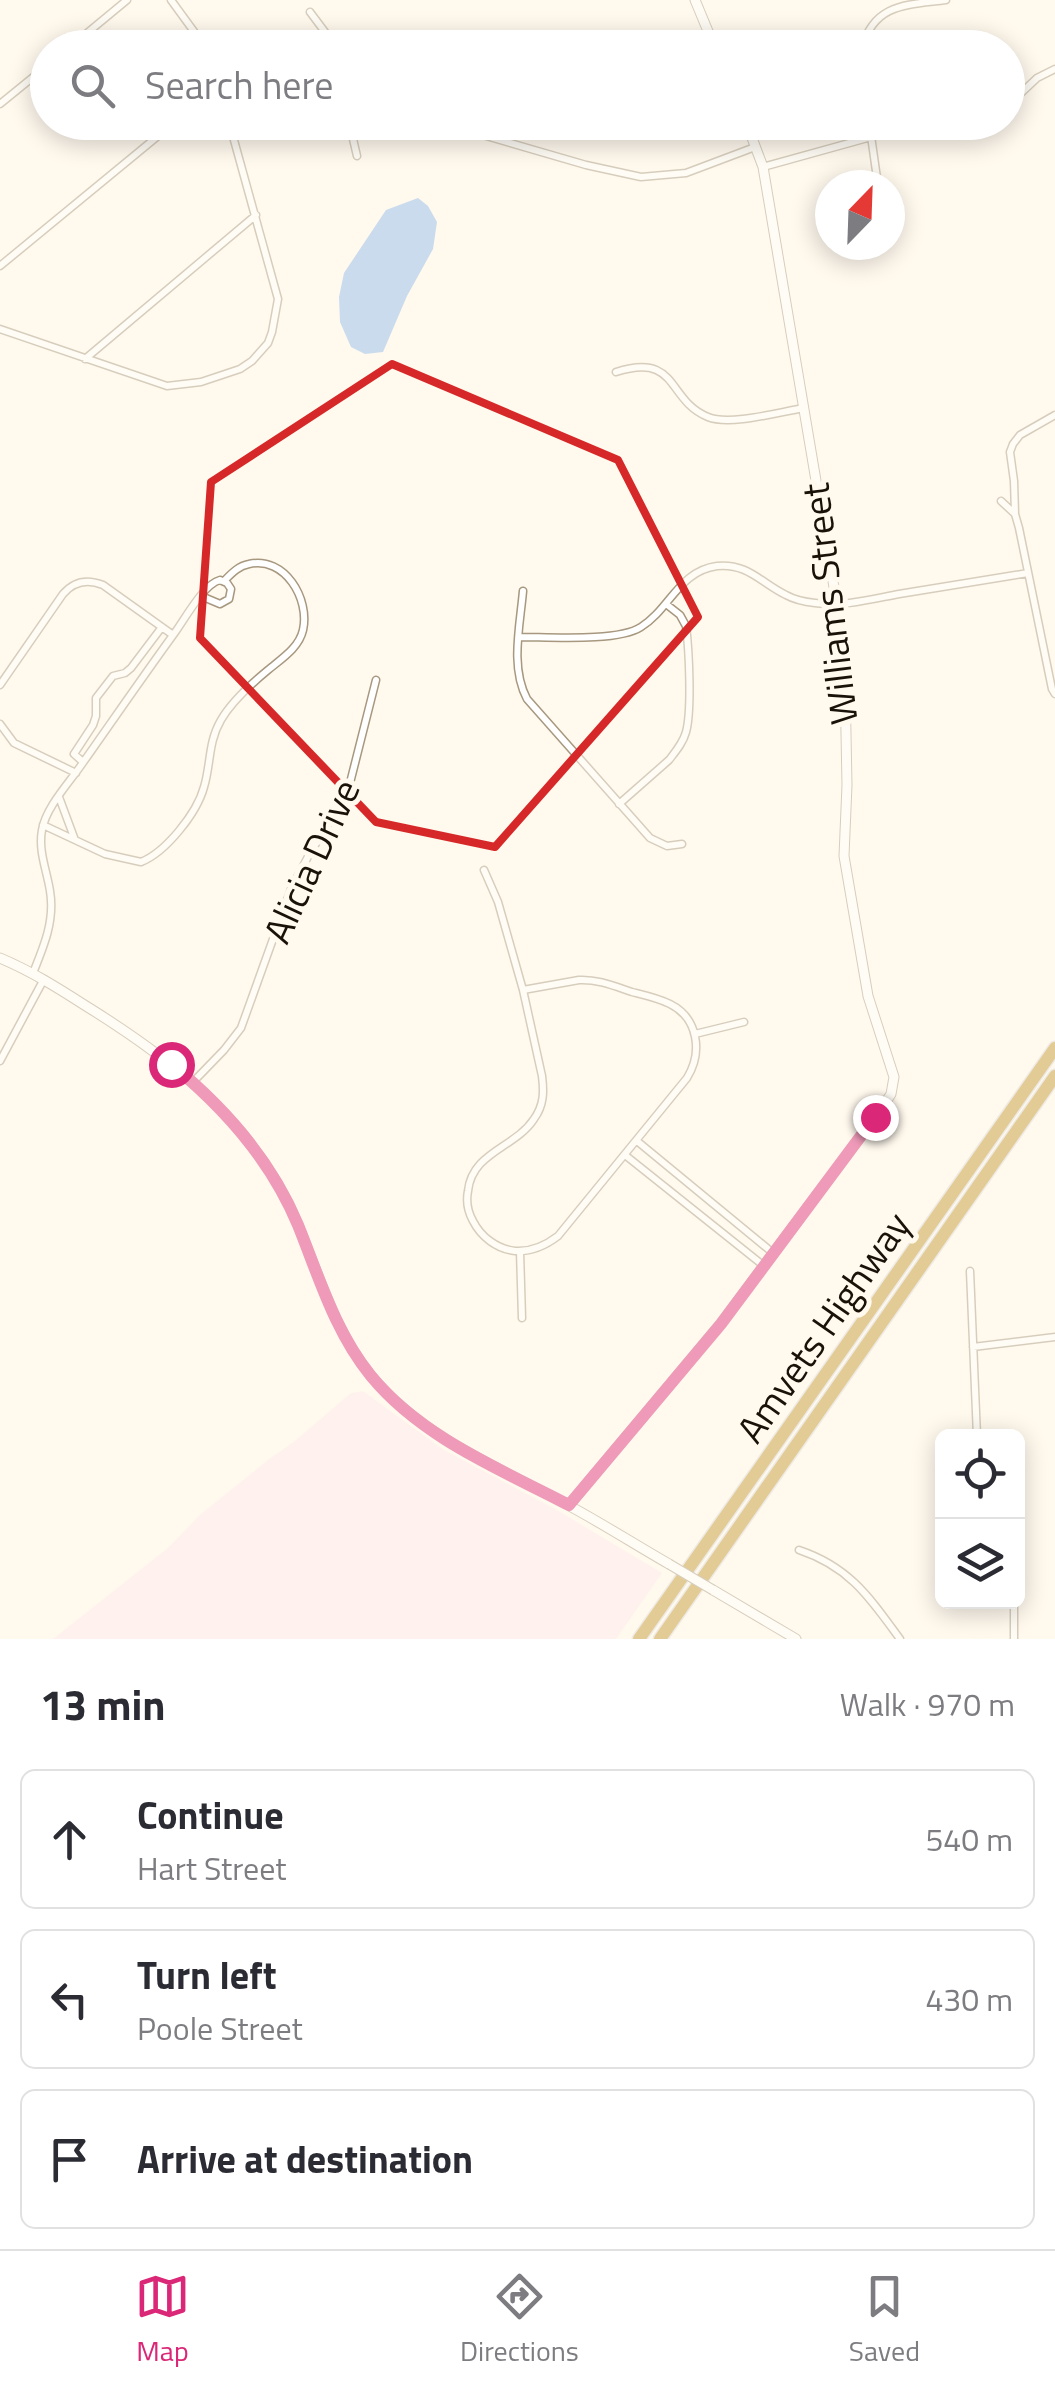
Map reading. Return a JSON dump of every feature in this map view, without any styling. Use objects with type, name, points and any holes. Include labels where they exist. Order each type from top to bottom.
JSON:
[{"type":"highway","name":"Amvets Highway","points":[[639,1639],[1055,1048]]},
{"type":"highway","name":"Amvets Highway","points":[[660,1639],[1055,1076]]},
{"type":"street","points":[[91,30],[127,0]]},
{"type":"street","points":[[171,0],[193,30]]},
{"type":"street","points":[[695,0],[708,30]]},
{"type":"street","points":[[870,30],[886,11],[946,0]]},
{"type":"street","points":[[310,12],[324,30]]},
{"type":"street","points":[[1025,89],[1055,69]]},
{"type":"street","points":[[0,104],[30,80]]},
{"type":"street","points":[[0,266],[153,140]]},
{"type":"street","points":[[0,329],[153,382],[178,386],[230,373],[252,361],[268,343],[278,299],[234,140]]},
{"type":"street","points":[[353,140],[357,156]]},
{"type":"street","points":[[500,140],[586,165],[655,178],[686,173],[755,147]]},
{"type":"street","name":"Williams Street","points":[[752,140],[762,167],[837,605],[845,682],[846,872],[868,996],[891,1066],[893,1087],[882,1108],[774,1253]]},
{"type":"street","points":[[762,167],[860,140]]},
{"type":"street","points":[[871,140],[876,170]]},
{"type":"street","points":[[85,358],[256,216]]},
{"type":"street","points":[[616,372],[634,366],[653,368],[670,379],[690,405],[712,418],[727,420],[804,408]]},
{"type":"street","points":[[1055,415],[1020,435],[1010,452],[1015,514],[1055,694]]},
{"type":"street","points":[[1001,501],[1015,514]]},
{"type":"street","points":[[33,973],[51,916],[41,848],[43,825],[59,797],[212,582],[224,581],[250,563],[282,572],[295,584],[304,625],[300,640],[224,714],[211,743],[206,780],[197,805],[159,851],[147,860],[134,862],[105,854],[43,825]]},
{"type":"street","points":[[520,638],[630,633],[653,618],[680,585],[710,568],[726,566],[750,571],[795,599],[837,605],[1028,574]]},
{"type":"street","points":[[201,596],[216,604],[224,603],[231,592],[224,581]]},
{"type":"street","points":[[0,685],[73,584],[103,584],[173,635]]},
{"type":"street","points":[[523,591],[518,676],[527,699],[654,842],[682,844]]},
{"type":"street","points":[[618,804],[669,760],[686,732],[686,626],[666,604]]},
{"type":"street","points":[[83,762],[74,754],[93,725],[96,698],[113,676],[131,668],[162,626]]},
{"type":"street","name":"Alicia Drive","points":[[193,1082],[240,1028],[290,889],[350,784],[376,680]]},
{"type":"street","points":[[0,724],[14,743],[76,773]]},
{"type":"street","points":[[59,797],[75,841]]},
{"type":"street","points":[[484,870],[498,902],[523,990],[544,1090],[542,1103],[526,1128],[481,1162],[472,1175],[467,1196],[470,1216],[482,1234],[500,1247],[520,1251],[540,1247],[558,1236],[690,1073],[697,1051],[695,1034],[684,1015],[672,1005],[598,981],[578,980],[523,990]]},
{"type":"street","points":[[0,958],[44,979],[151,1048],[236,1125],[277,1182],[347,1341],[378,1384],[407,1412],[438,1434],[569,1505],[796,1639]]},
{"type":"street","points":[[0,1061],[44,979]]},
{"type":"street","points":[[695,1034],[744,1022]]},
{"type":"street","points":[[569,1505],[721,1324],[774,1253],[637,1141]]},
{"type":"street","points":[[625,1155],[764,1266]]},
{"type":"street","points":[[520,1251],[522,1318]]},
{"type":"street","points":[[970,1271],[976,1429]]},
{"type":"street","points":[[973,1346],[1055,1337]]},
{"type":"street","points":[[799,1550],[833,1564],[850,1577],[900,1639]]},
{"type":"street","points":[[1014,1609],[1014,1639]]},
{"type":"highlighted area","points":[[392,364],[618,460],[698,617],[495,847],[376,822],[200,638],[211,482]]},
{"type":"shaded area","points":[[363,1391],[444,1450],[555,1509],[662,1573],[616,1639],[53,1639],[168,1548],[200,1515],[351,1393]]},
{"type":"water","points":[[418,198],[437,222],[433,249],[383,352],[365,354],[351,347],[340,322],[339,297],[344,273],[386,210]]},
{"type":"route","points":[[171,1064],[224,1112],[277,1182],[347,1341],[378,1384],[438,1434],[569,1505],[721,1324],[875,1117]]}]
